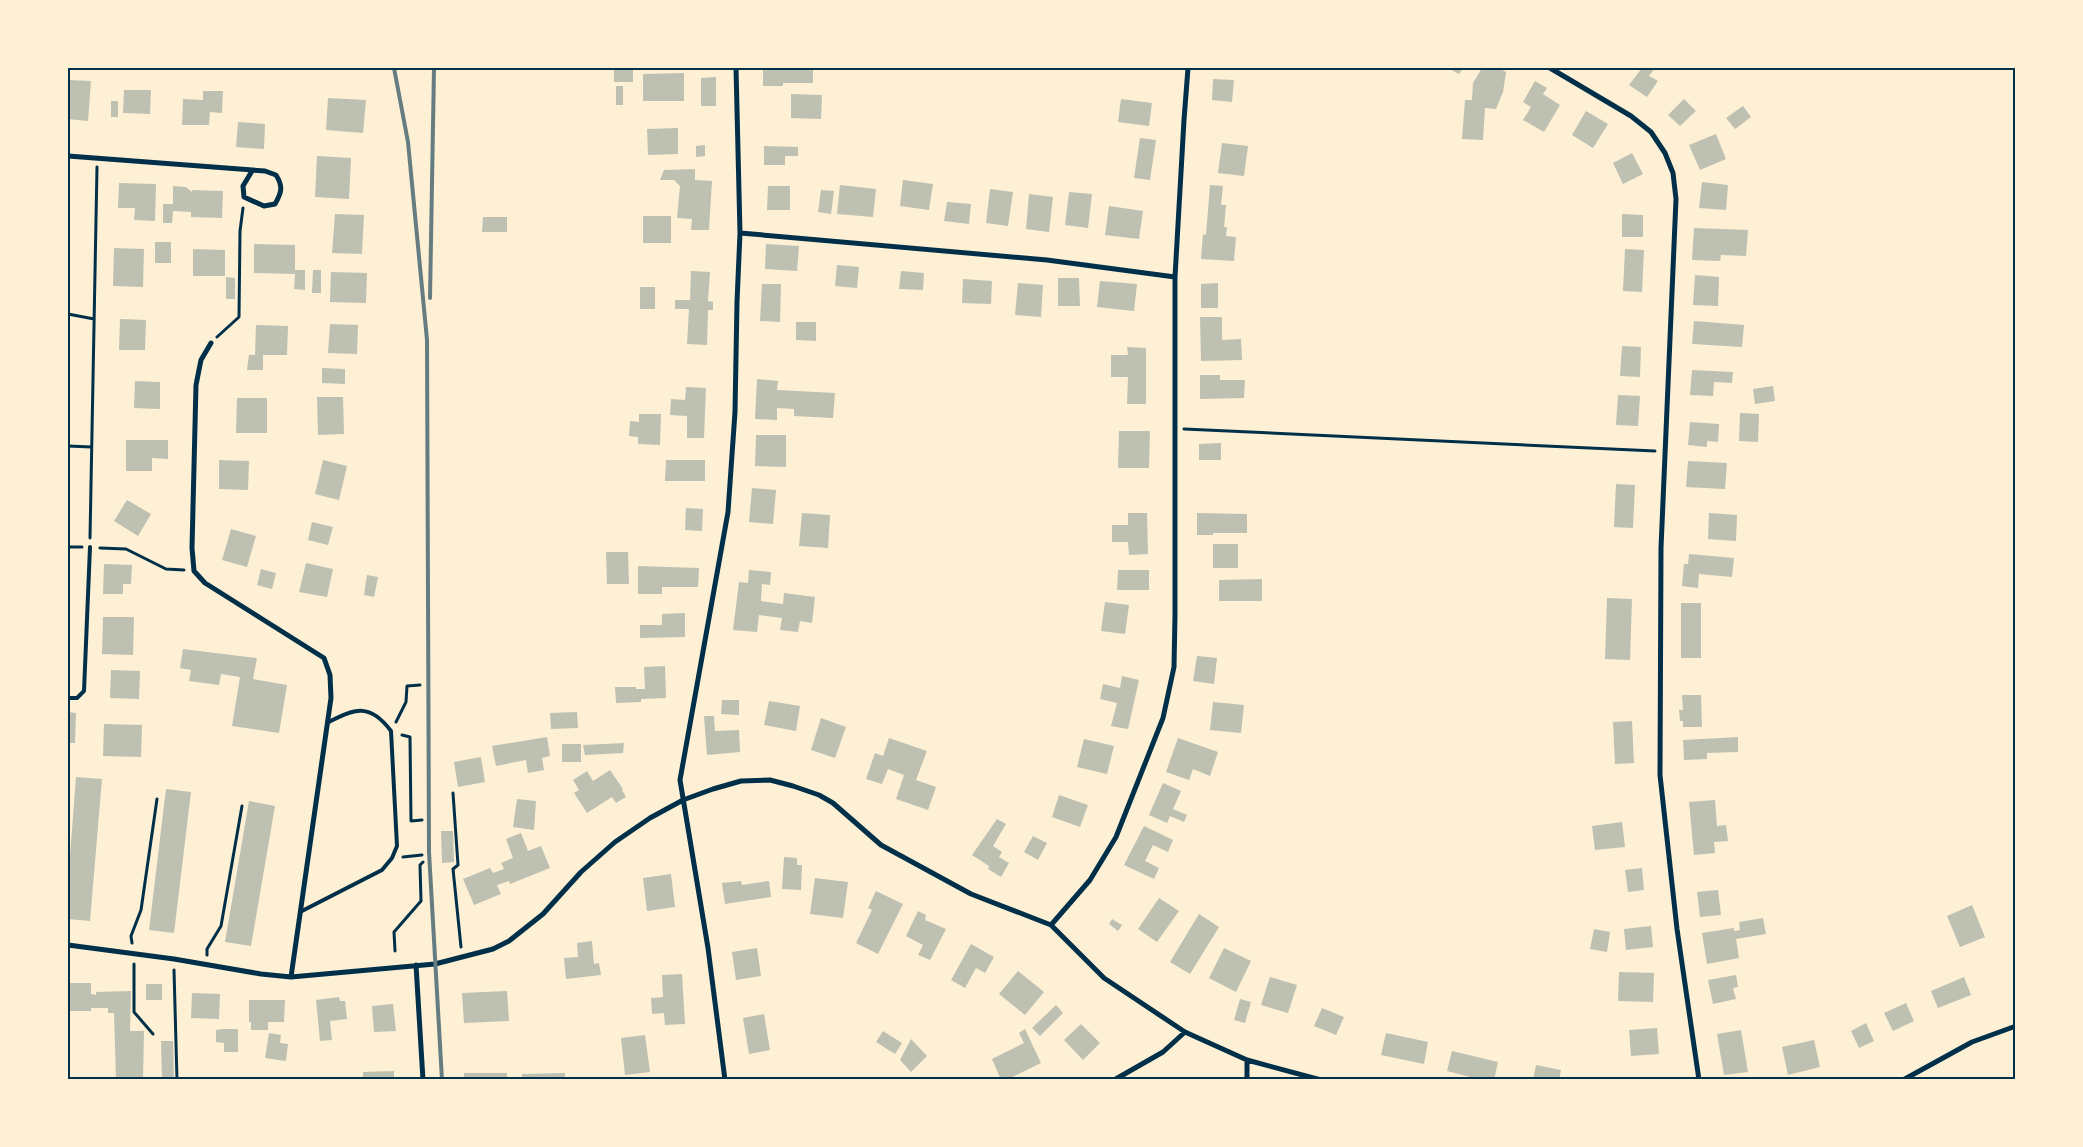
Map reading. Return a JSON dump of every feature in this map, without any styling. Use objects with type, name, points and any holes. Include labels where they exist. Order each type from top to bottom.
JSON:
[{"type":"street","points":[[725,1080],[708,948],[680,780],[728,512],[735,412],[740,233],[736,68]]},
{"type":"street","points":[[1051,925],[1090,880],[1116,837],[1163,718],[1174,667],[1176,276],[1188,68]]},
{"type":"street","points":[[1550,68],[1630,116],[1651,132],[1665,153],[1673,173],[1676,199],[1661,548],[1660,775],[1677,928],[1699,1080]]},
{"type":"street","points":[[68,156],[223,167],[252,172],[265,171],[276,175],[282,184],[281,195],[275,204],[264,206],[244,197],[243,186],[252,172]]},
{"type":"street","points":[[740,233],[1037,259],[1176,276]]},
{"type":"street","points":[[212,342],[201,360],[196,385],[192,548],[194,571],[205,583],[324,658],[330,675],[331,698],[290,977]]},
{"type":"street","points":[[68,945],[290,977],[436,964],[492,949],[524,931],[543,914],[581,872],[615,842],[650,818],[683,800],[741,781],[770,780],[812,792],[833,803],[881,845],[971,894],[1051,925],[1104,978],[1185,1032],[1247,1060],[1321,1080]]},
{"type":"street","points":[[416,966],[424,1080]]},
{"type":"street","points":[[1903,1080],[1972,1042],[2016,1026]]},
{"type":"street","points":[[1114,1080],[1163,1052],[1185,1032]]},
{"type":"street","points":[[1247,1060],[1247,1080]]},
{"type":"lane","points":[[68,698],[77,698],[84,691],[90,547]]},
{"type":"lane","points":[[300,912],[372,877],[382,870],[392,858],[397,846],[391,732],[381,718],[374,713],[366,711],[347,713],[327,723]]},
{"type":"path","points":[[97,159],[90,547],[126,549],[166,569],[194,571]]},
{"type":"path","points":[[212,342],[239,317],[240,231],[244,197]]},
{"type":"path","points":[[68,314],[94,319]]},
{"type":"path","points":[[1176,428],[1664,451]]},
{"type":"path","points":[[68,446],[91,447]]},
{"type":"path","points":[[420,685],[407,686],[406,702],[391,732],[410,737],[411,821],[422,820]]},
{"type":"path","points":[[68,792],[68,797]]},
{"type":"path","points":[[453,793],[458,865],[453,869],[462,957]]},
{"type":"path","points":[[152,1034],[134,1012],[134,954],[132,936],[141,910],[157,799]]},
{"type":"path","points":[[206,965],[207,949],[222,926],[242,806]]},
{"type":"path","points":[[414,856],[422,854]]},
{"type":"path","points":[[395,951],[394,932],[421,901],[420,865],[423,862]]},
{"type":"path","points":[[174,960],[177,1080]]},
{"type":"building","points":[[763,68],[813,68],[813,83],[783,83],[783,86],[763,86]]},
{"type":"building","points":[[1448,68],[1463,68],[1459,74]]},
{"type":"building","points":[[1482,68],[1499,68],[1506,72],[1503,92],[1496,109],[1485,108],[1483,140],[1462,139],[1465,100],[1472,100],[1473,83]]},
{"type":"building","points":[[1642,68],[1655,68],[1649,76],[1658,81],[1647,97],[1629,85]]},
{"type":"building","points":[[614,70],[633,70],[633,82],[614,82]]},
{"type":"building","points":[[684,73],[684,101],[643,101],[643,74]]},
{"type":"building","points":[[716,77],[716,106],[701,106],[701,78]]},
{"type":"building","points":[[1213,79],[1234,80],[1232,102],[1212,100]]},
{"type":"building","points":[[68,80],[91,81],[88,121],[68,119]]},
{"type":"building","points":[[1535,81],[1547,88],[1543,94],[1560,105],[1544,132],[1523,120],[1531,107],[1523,102]]},
{"type":"building","points":[[616,86],[623,86],[623,105],[616,105]]},
{"type":"building","points":[[124,90],[151,90],[150,114],[123,113]]},
{"type":"building","points":[[203,91],[223,91],[222,113],[210,112],[209,125],[182,125],[183,99],[203,100]]},
{"type":"building","points":[[791,94],[822,95],[821,119],[791,118]]},
{"type":"building","points":[[328,98],[366,100],[363,133],[326,130]]},
{"type":"building","points":[[1121,99],[1152,103],[1149,126],[1118,122]]},
{"type":"building","points":[[1684,99],[1696,111],[1680,126],[1668,115]]},
{"type":"building","points":[[111,101],[118,101],[118,117],[111,117]]},
{"type":"building","points":[[1743,106],[1751,117],[1735,129],[1726,118]]},
{"type":"building","points":[[1586,111],[1608,124],[1593,148],[1572,135]]},
{"type":"building","points":[[238,122],[265,124],[264,149],[236,147]]},
{"type":"building","points":[[678,128],[678,154],[648,155],[647,129]]},
{"type":"building","points":[[1716,134],[1726,159],[1700,170],[1689,145]]},
{"type":"building","points":[[1140,138],[1156,140],[1150,180],[1134,178]]},
{"type":"building","points":[[1222,143],[1248,146],[1244,176],[1218,173]]},
{"type":"building","points":[[705,145],[705,156],[696,157],[696,146]]},
{"type":"building","points":[[764,146],[798,147],[798,156],[785,156],[785,165],[764,165]]},
{"type":"building","points":[[1632,153],[1643,174],[1623,184],[1613,163]]},
{"type":"building","points":[[317,156],[351,158],[349,199],[315,197]]},
{"type":"building","points":[[695,169],[695,180],[712,181],[709,230],[691,230],[692,219],[677,218],[680,186],[674,180],[660,180],[664,170]]},
{"type":"building","points":[[903,180],[933,184],[929,210],[900,206]]},
{"type":"building","points":[[1702,182],[1728,185],[1726,210],[1699,208]]},
{"type":"building","points":[[119,183],[156,184],[155,221],[134,220],[135,208],[118,208]]},
{"type":"building","points":[[840,185],[876,189],[873,217],[837,214]]},
{"type":"building","points":[[1210,185],[1223,186],[1221,205],[1226,205],[1224,227],[1227,227],[1226,236],[1236,237],[1234,261],[1201,259],[1203,234],[1206,235]]},
{"type":"building","points":[[173,186],[186,187],[192,192],[192,190],[223,191],[222,218],[191,217],[191,212],[173,211],[172,223],[163,223],[163,204],[173,204]]},
{"type":"building","points":[[768,186],[790,186],[790,210],[767,210]]},
{"type":"building","points":[[990,189],[1013,192],[1008,226],[986,223]]},
{"type":"building","points":[[821,190],[834,191],[831,214],[818,212]]},
{"type":"building","points":[[1069,192],[1092,194],[1088,228],[1065,225]]},
{"type":"building","points":[[1029,194],[1053,197],[1049,232],[1026,229]]},
{"type":"building","points":[[947,202],[971,204],[969,224],[944,221]]},
{"type":"building","points":[[1109,206],[1143,211],[1139,239],[1105,235]]},
{"type":"building","points":[[68,211],[70,211],[69,243],[68,243]]},
{"type":"building","points":[[335,214],[364,215],[362,254],[332,253]]},
{"type":"building","points":[[1622,214],[1643,215],[1643,237],[1622,237]]},
{"type":"building","points":[[643,216],[671,216],[671,243],[643,243]]},
{"type":"building","points":[[483,217],[507,217],[507,232],[482,232]]},
{"type":"building","points":[[1694,228],[1748,230],[1746,256],[1721,255],[1720,261],[1692,260]]},
{"type":"building","points":[[155,242],[171,242],[171,263],[155,263]]},
{"type":"building","points":[[254,244],[295,245],[295,270],[305,270],[305,290],[294,289],[295,274],[254,273]]},
{"type":"building","points":[[766,244],[799,246],[797,271],[765,269]]},
{"type":"building","points":[[114,248],[144,249],[143,287],[113,286]]},
{"type":"building","points":[[193,249],[225,250],[225,276],[193,276]]},
{"type":"building","points":[[1625,249],[1644,250],[1642,292],[1623,291]]},
{"type":"building","points":[[837,265],[859,267],[857,288],[835,286]]},
{"type":"building","points":[[313,270],[321,270],[321,293],[312,293]]},
{"type":"building","points":[[691,271],[710,272],[708,301],[713,302],[713,310],[708,310],[707,345],[687,344],[689,309],[675,309],[675,300],[690,300]]},
{"type":"building","points":[[901,271],[924,273],[923,290],[899,289]]},
{"type":"building","points":[[331,272],[367,273],[366,303],[330,302]]},
{"type":"building","points":[[1695,275],[1719,277],[1718,306],[1693,305]]},
{"type":"building","points":[[226,277],[235,278],[235,299],[226,299]]},
{"type":"building","points":[[1058,278],[1079,278],[1080,306],[1058,306]]},
{"type":"building","points":[[963,279],[992,281],[991,304],[962,303]]},
{"type":"building","points":[[1100,281],[1137,284],[1134,311],[1097,307]]},
{"type":"building","points":[[1018,283],[1043,285],[1041,317],[1015,315]]},
{"type":"building","points":[[1218,283],[1218,308],[1201,308],[1201,284]]},
{"type":"building","points":[[762,284],[781,284],[780,322],[760,321]]},
{"type":"building","points":[[640,287],[655,287],[655,309],[640,309]]},
{"type":"building","points":[[1200,317],[1222,317],[1222,340],[1241,339],[1242,360],[1201,361]]},
{"type":"building","points":[[120,319],[146,320],[145,350],[119,350]]},
{"type":"building","points":[[1694,321],[1744,325],[1742,347],[1692,344]]},
{"type":"building","points":[[796,322],[816,322],[816,341],[796,340]]},
{"type":"building","points":[[330,324],[358,325],[357,354],[328,353]]},
{"type":"building","points":[[256,325],[288,326],[287,355],[263,355],[263,370],[247,370],[249,355],[255,355]]},
{"type":"building","points":[[1622,346],[1641,347],[1640,377],[1620,376]]},
{"type":"building","points":[[1127,347],[1146,348],[1146,404],[1127,404],[1128,377],[1111,377],[1111,355],[1128,355]]},
{"type":"building","points":[[322,368],[345,369],[345,384],[322,383]]},
{"type":"building","points":[[1692,370],[1733,372],[1732,383],[1714,382],[1713,396],[1690,395]]},
{"type":"building","points":[[1200,375],[1220,375],[1220,380],[1245,380],[1244,398],[1200,399]]},
{"type":"building","points":[[757,379],[778,381],[777,390],[835,393],[833,418],[794,416],[794,409],[777,408],[777,420],[755,419]]},
{"type":"building","points":[[135,381],[160,382],[160,409],[134,408]]},
{"type":"building","points":[[1773,386],[1775,401],[1755,404],[1753,389]]},
{"type":"building","points":[[686,387],[706,388],[704,438],[687,438],[687,416],[670,415],[671,399],[685,400]]},
{"type":"building","points":[[1618,395],[1640,396],[1638,426],[1616,425]]},
{"type":"building","points":[[317,397],[343,397],[344,434],[318,435]]},
{"type":"building","points":[[237,398],[267,398],[267,433],[236,433]]},
{"type":"building","points":[[1740,413],[1759,414],[1758,442],[1739,441]]},
{"type":"building","points":[[639,414],[661,414],[660,445],[638,444],[638,437],[629,436],[630,421],[639,422]]},
{"type":"building","points":[[1690,422],[1719,424],[1718,442],[1707,441],[1707,447],[1688,445]]},
{"type":"building","points":[[1119,431],[1150,431],[1149,468],[1118,468]]},
{"type":"building","points":[[756,435],[786,435],[786,467],[755,466]]},
{"type":"building","points":[[126,440],[168,440],[168,459],[152,458],[152,471],[126,471]]},
{"type":"building","points":[[1221,443],[1221,460],[1199,460],[1199,444]]},
{"type":"building","points":[[219,460],[249,461],[248,490],[219,489]]},
{"type":"building","points":[[323,460],[347,466],[339,500],[315,494]]},
{"type":"building","points":[[666,460],[705,460],[705,481],[665,481]]},
{"type":"building","points":[[1688,461],[1727,463],[1725,489],[1686,487]]},
{"type":"building","points":[[1616,484],[1635,485],[1633,528],[1614,527]]},
{"type":"building","points":[[752,488],[776,490],[773,524],[749,522]]},
{"type":"building","points":[[127,500],[151,514],[138,536],[114,521]]},
{"type":"building","points":[[686,508],[703,509],[702,531],[685,530]]},
{"type":"building","points":[[802,513],[830,515],[828,548],[799,546]]},
{"type":"building","points":[[1128,513],[1147,513],[1148,554],[1129,555],[1128,542],[1112,542],[1112,525],[1128,525]]},
{"type":"building","points":[[1197,513],[1247,514],[1247,533],[1197,535]]},
{"type":"building","points":[[1709,513],[1737,515],[1736,541],[1708,539]]},
{"type":"building","points":[[312,522],[333,527],[328,545],[308,540]]},
{"type":"building","points":[[231,529],[256,536],[247,567],[222,560]]},
{"type":"building","points":[[1213,544],[1238,544],[1238,568],[1213,568]]},
{"type":"building","points":[[606,552],[628,552],[629,584],[607,584]]},
{"type":"building","points":[[1689,554],[1734,558],[1732,577],[1699,574],[1698,588],[1682,586],[1684,564],[1688,564]]},
{"type":"building","points":[[306,563],[333,569],[327,597],[299,592]]},
{"type":"building","points":[[104,564],[132,565],[131,584],[123,584],[123,594],[103,594]]},
{"type":"building","points":[[638,566],[699,568],[698,587],[662,587],[662,594],[638,594]]},
{"type":"building","points":[[261,569],[276,573],[272,589],[257,585]]},
{"type":"building","points":[[749,570],[771,572],[770,585],[762,584],[761,601],[783,604],[784,593],[815,597],[812,623],[800,621],[798,632],[780,630],[782,618],[759,615],[757,632],[733,630],[739,582],[748,583]]},
{"type":"building","points":[[1118,570],[1149,570],[1149,590],[1117,590]]},
{"type":"building","points":[[367,575],[378,577],[374,597],[364,595]]},
{"type":"building","points":[[1262,579],[1262,601],[1219,601],[1219,580]]},
{"type":"building","points":[[1607,598],[1632,599],[1630,660],[1605,659]]},
{"type":"building","points":[[1105,602],[1129,605],[1125,634],[1101,631]]},
{"type":"building","points":[[1681,603],[1701,603],[1701,658],[1681,658]]},
{"type":"building","points":[[685,613],[685,637],[640,638],[640,625],[662,625],[662,614]]},
{"type":"building","points":[[103,617],[134,617],[133,655],[102,654]]},
{"type":"building","points":[[183,649],[257,658],[253,679],[287,685],[279,733],[232,726],[240,677],[221,674],[219,685],[189,681],[191,670],[180,668]]},
{"type":"building","points":[[1197,656],[1217,658],[1214,684],[1193,681]]},
{"type":"building","points":[[665,666],[666,698],[616,703],[615,687],[645,689],[644,667]]},
{"type":"building","points":[[111,670],[140,671],[139,699],[110,698]]},
{"type":"building","points":[[1122,676],[1139,680],[1128,729],[1111,726],[1117,703],[1100,699],[1103,684],[1120,688]]},
{"type":"building","points":[[1682,695],[1701,695],[1702,727],[1683,727],[1683,721],[1680,721],[1679,710],[1683,710]]},
{"type":"building","points":[[722,700],[739,700],[739,715],[721,714]]},
{"type":"building","points":[[769,701],[800,706],[796,731],[764,725]]},
{"type":"building","points":[[1213,702],[1244,705],[1241,733],[1210,730]]},
{"type":"building","points":[[68,712],[76,713],[75,743],[68,743]]},
{"type":"building","points":[[577,712],[578,728],[551,729],[550,713]]},
{"type":"building","points":[[704,716],[714,716],[715,731],[739,730],[740,752],[707,755]]},
{"type":"building","points":[[821,718],[846,727],[835,758],[811,750]]},
{"type":"building","points":[[1632,721],[1634,763],[1615,764],[1613,722]]},
{"type":"building","points":[[104,724],[142,725],[141,757],[103,756]]},
{"type":"building","points":[[547,737],[550,756],[542,758],[544,770],[528,773],[526,760],[496,766],[492,746]]},
{"type":"building","points":[[1738,737],[1738,752],[1707,753],[1707,759],[1684,760],[1683,740]]},
{"type":"building","points":[[889,738],[927,751],[916,780],[936,787],[928,810],[896,799],[904,775],[888,769],[882,784],[866,779],[875,753],[883,756]]},
{"type":"building","points":[[1178,738],[1218,752],[1210,776],[1193,769],[1189,780],[1166,772]]},
{"type":"building","points":[[1084,739],[1114,746],[1107,774],[1077,767]]},
{"type":"building","points":[[624,743],[623,753],[585,755],[583,745]]},
{"type":"building","points":[[562,744],[581,744],[581,762],[562,762]]},
{"type":"building","points":[[481,757],[485,782],[458,787],[454,762]]},
{"type":"building","points":[[610,770],[626,797],[616,803],[612,797],[587,813],[574,793],[579,790],[573,780],[587,771],[593,781]]},
{"type":"building","points":[[76,777],[102,779],[90,921],[68,919],[68,882]]},
{"type":"building","points":[[1163,783],[1181,791],[1173,809],[1187,815],[1184,822],[1170,816],[1167,823],[1149,815]]},
{"type":"building","points":[[166,789],[191,792],[174,933],[149,930]]},
{"type":"building","points":[[1059,795],[1088,805],[1080,827],[1052,817]]},
{"type":"building","points":[[517,799],[536,801],[534,830],[513,827]]},
{"type":"building","points":[[1715,800],[1717,826],[1726,825],[1728,841],[1714,842],[1715,853],[1694,855],[1689,802]]},
{"type":"building","points":[[249,801],[275,806],[251,946],[225,942]]},
{"type":"building","points":[[997,819],[1006,824],[993,846],[1002,852],[999,857],[1009,863],[1001,877],[988,869],[989,866],[972,855]]},
{"type":"building","points":[[1622,822],[1625,847],[1595,850],[1592,826]]},
{"type":"building","points":[[1144,826],[1173,840],[1168,852],[1153,845],[1145,861],[1159,868],[1154,879],[1124,865]]},
{"type":"building","points":[[441,831],[453,831],[454,862],[442,863]]},
{"type":"building","points":[[521,833],[528,851],[541,846],[550,868],[510,884],[509,881],[497,885],[501,894],[474,905],[463,879],[490,868],[493,873],[504,869],[501,863],[513,858],[506,839]]},
{"type":"building","points":[[1033,836],[1047,843],[1038,860],[1024,852]]},
{"type":"building","points":[[784,857],[797,858],[797,865],[802,865],[801,890],[782,889]]},
{"type":"building","points":[[1642,868],[1644,890],[1628,892],[1625,870]]},
{"type":"building","points":[[671,874],[675,907],[647,911],[643,878]]},
{"type":"building","points":[[815,878],[848,882],[843,918],[810,914]]},
{"type":"building","points":[[741,881],[742,885],[769,881],[771,897],[725,904],[722,883]]},
{"type":"building","points":[[1718,890],[1721,915],[1700,917],[1697,892]]},
{"type":"building","points":[[876,891],[903,904],[878,954],[856,943],[872,910],[868,908]]},
{"type":"building","points":[[1159,898],[1179,911],[1157,942],[1138,929]]},
{"type":"building","points":[[1972,905],[1985,937],[1960,947],[1947,916]]},
{"type":"building","points":[[918,911],[926,915],[925,920],[946,929],[930,960],[918,955],[923,945],[906,936]]},
{"type":"building","points":[[1199,914],[1219,927],[1190,974],[1170,962]]},
{"type":"building","points":[[1763,918],[1766,934],[1736,939],[1739,958],[1707,964],[1702,933],[1734,928],[1734,931],[1740,930],[1739,922]]},
{"type":"building","points":[[1112,919],[1122,925],[1118,931],[1109,924]]},
{"type":"building","points":[[1651,926],[1653,947],[1626,950],[1624,929]]},
{"type":"building","points":[[1594,929],[1610,932],[1607,952],[1590,949]]},
{"type":"building","points":[[592,941],[594,964],[599,963],[601,975],[566,979],[564,958],[578,957],[577,943]]},
{"type":"building","points":[[971,944],[994,957],[985,973],[976,968],[965,988],[951,980]]},
{"type":"building","points":[[757,948],[761,976],[736,980],[732,952]]},
{"type":"building","points":[[1224,948],[1251,961],[1236,992],[1209,978]]},
{"type":"building","points":[[1018,971],[1044,992],[1025,1015],[999,994]]},
{"type":"building","points":[[1619,972],[1654,973],[1653,1002],[1618,1001]]},
{"type":"building","points":[[682,974],[685,1024],[665,1025],[664,1013],[652,1014],[651,998],[663,997],[662,975]]},
{"type":"building","points":[[1736,975],[1738,987],[1733,988],[1736,999],[1713,1004],[1708,980]]},
{"type":"building","points":[[1270,977],[1297,985],[1288,1013],[1261,1005]]},
{"type":"building","points":[[1964,977],[1971,995],[1938,1008],[1931,991]]},
{"type":"building","points":[[68,983],[91,983],[91,994],[96,995],[96,992],[131,991],[130,1031],[144,1031],[143,1080],[116,1080],[114,1013],[108,1013],[108,1008],[91,1008],[91,1011],[68,1011]]},
{"type":"building","points":[[146,984],[162,984],[162,1000],[146,1000]]},
{"type":"building","points":[[507,991],[509,1021],[464,1023],[462,993]]},
{"type":"building","points":[[192,993],[220,994],[219,1019],[191,1018]]},
{"type":"building","points":[[339,997],[340,1001],[345,1001],[347,1019],[330,1021],[332,1040],[320,1041],[316,1000]]},
{"type":"building","points":[[1240,999],[1251,1002],[1245,1023],[1234,1020]]},
{"type":"building","points":[[249,1000],[285,1000],[284,1022],[268,1022],[268,1030],[251,1030]]},
{"type":"building","points":[[1906,1003],[1914,1021],[1893,1031],[1884,1013]]},
{"type":"building","points":[[393,1004],[396,1031],[374,1032],[372,1006]]},
{"type":"building","points":[[1056,1005],[1063,1013],[1040,1036],[1032,1028]]},
{"type":"building","points":[[1322,1008],[1344,1017],[1336,1035],[1314,1026]]},
{"type":"building","points":[[764,1014],[770,1050],[749,1054],[743,1018]]},
{"type":"building","points":[[1866,1023],[1874,1041],[1859,1048],[1851,1031]]},
{"type":"building","points":[[1081,1024],[1100,1043],[1083,1060],[1064,1040]]},
{"type":"building","points":[[1657,1028],[1659,1054],[1631,1056],[1629,1030]]},
{"type":"building","points":[[238,1029],[238,1052],[224,1052],[224,1043],[216,1042],[216,1030]]},
{"type":"building","points":[[1025,1029],[1041,1063],[1006,1080],[1001,1080],[992,1059],[1024,1043],[1019,1033]]},
{"type":"building","points":[[1741,1030],[1748,1072],[1724,1075],[1717,1034]]},
{"type":"building","points":[[883,1031],[902,1043],[895,1054],[876,1042]]},
{"type":"building","points":[[269,1033],[281,1035],[280,1043],[288,1044],[286,1061],[265,1058]]},
{"type":"building","points":[[1386,1033],[1428,1042],[1424,1064],[1381,1055]]},
{"type":"building","points":[[645,1035],[650,1072],[625,1075],[621,1038]]},
{"type":"building","points":[[911,1039],[927,1056],[911,1072],[900,1060]]},
{"type":"building","points":[[1814,1040],[1820,1067],[1788,1075],[1782,1047]]},
{"type":"building","points":[[161,1041],[173,1041],[174,1080],[162,1080]]},
{"type":"building","points":[[1452,1051],[1498,1062],[1494,1080],[1482,1080],[1447,1071]]},
{"type":"building","points":[[1536,1065],[1561,1070],[1559,1080],[1533,1080]]},
{"type":"building","points":[[394,1071],[394,1080],[363,1080],[363,1072]]},
{"type":"building","points":[[464,1073],[507,1073],[507,1080],[464,1080]]},
{"type":"building","points":[[565,1073],[565,1080],[522,1080],[522,1074]]},
{"type":"railway","points":[[394,68],[408,142],[427,340],[429,852],[442,1080]]},
{"type":"railway","points":[[430,298],[434,68]]}]
